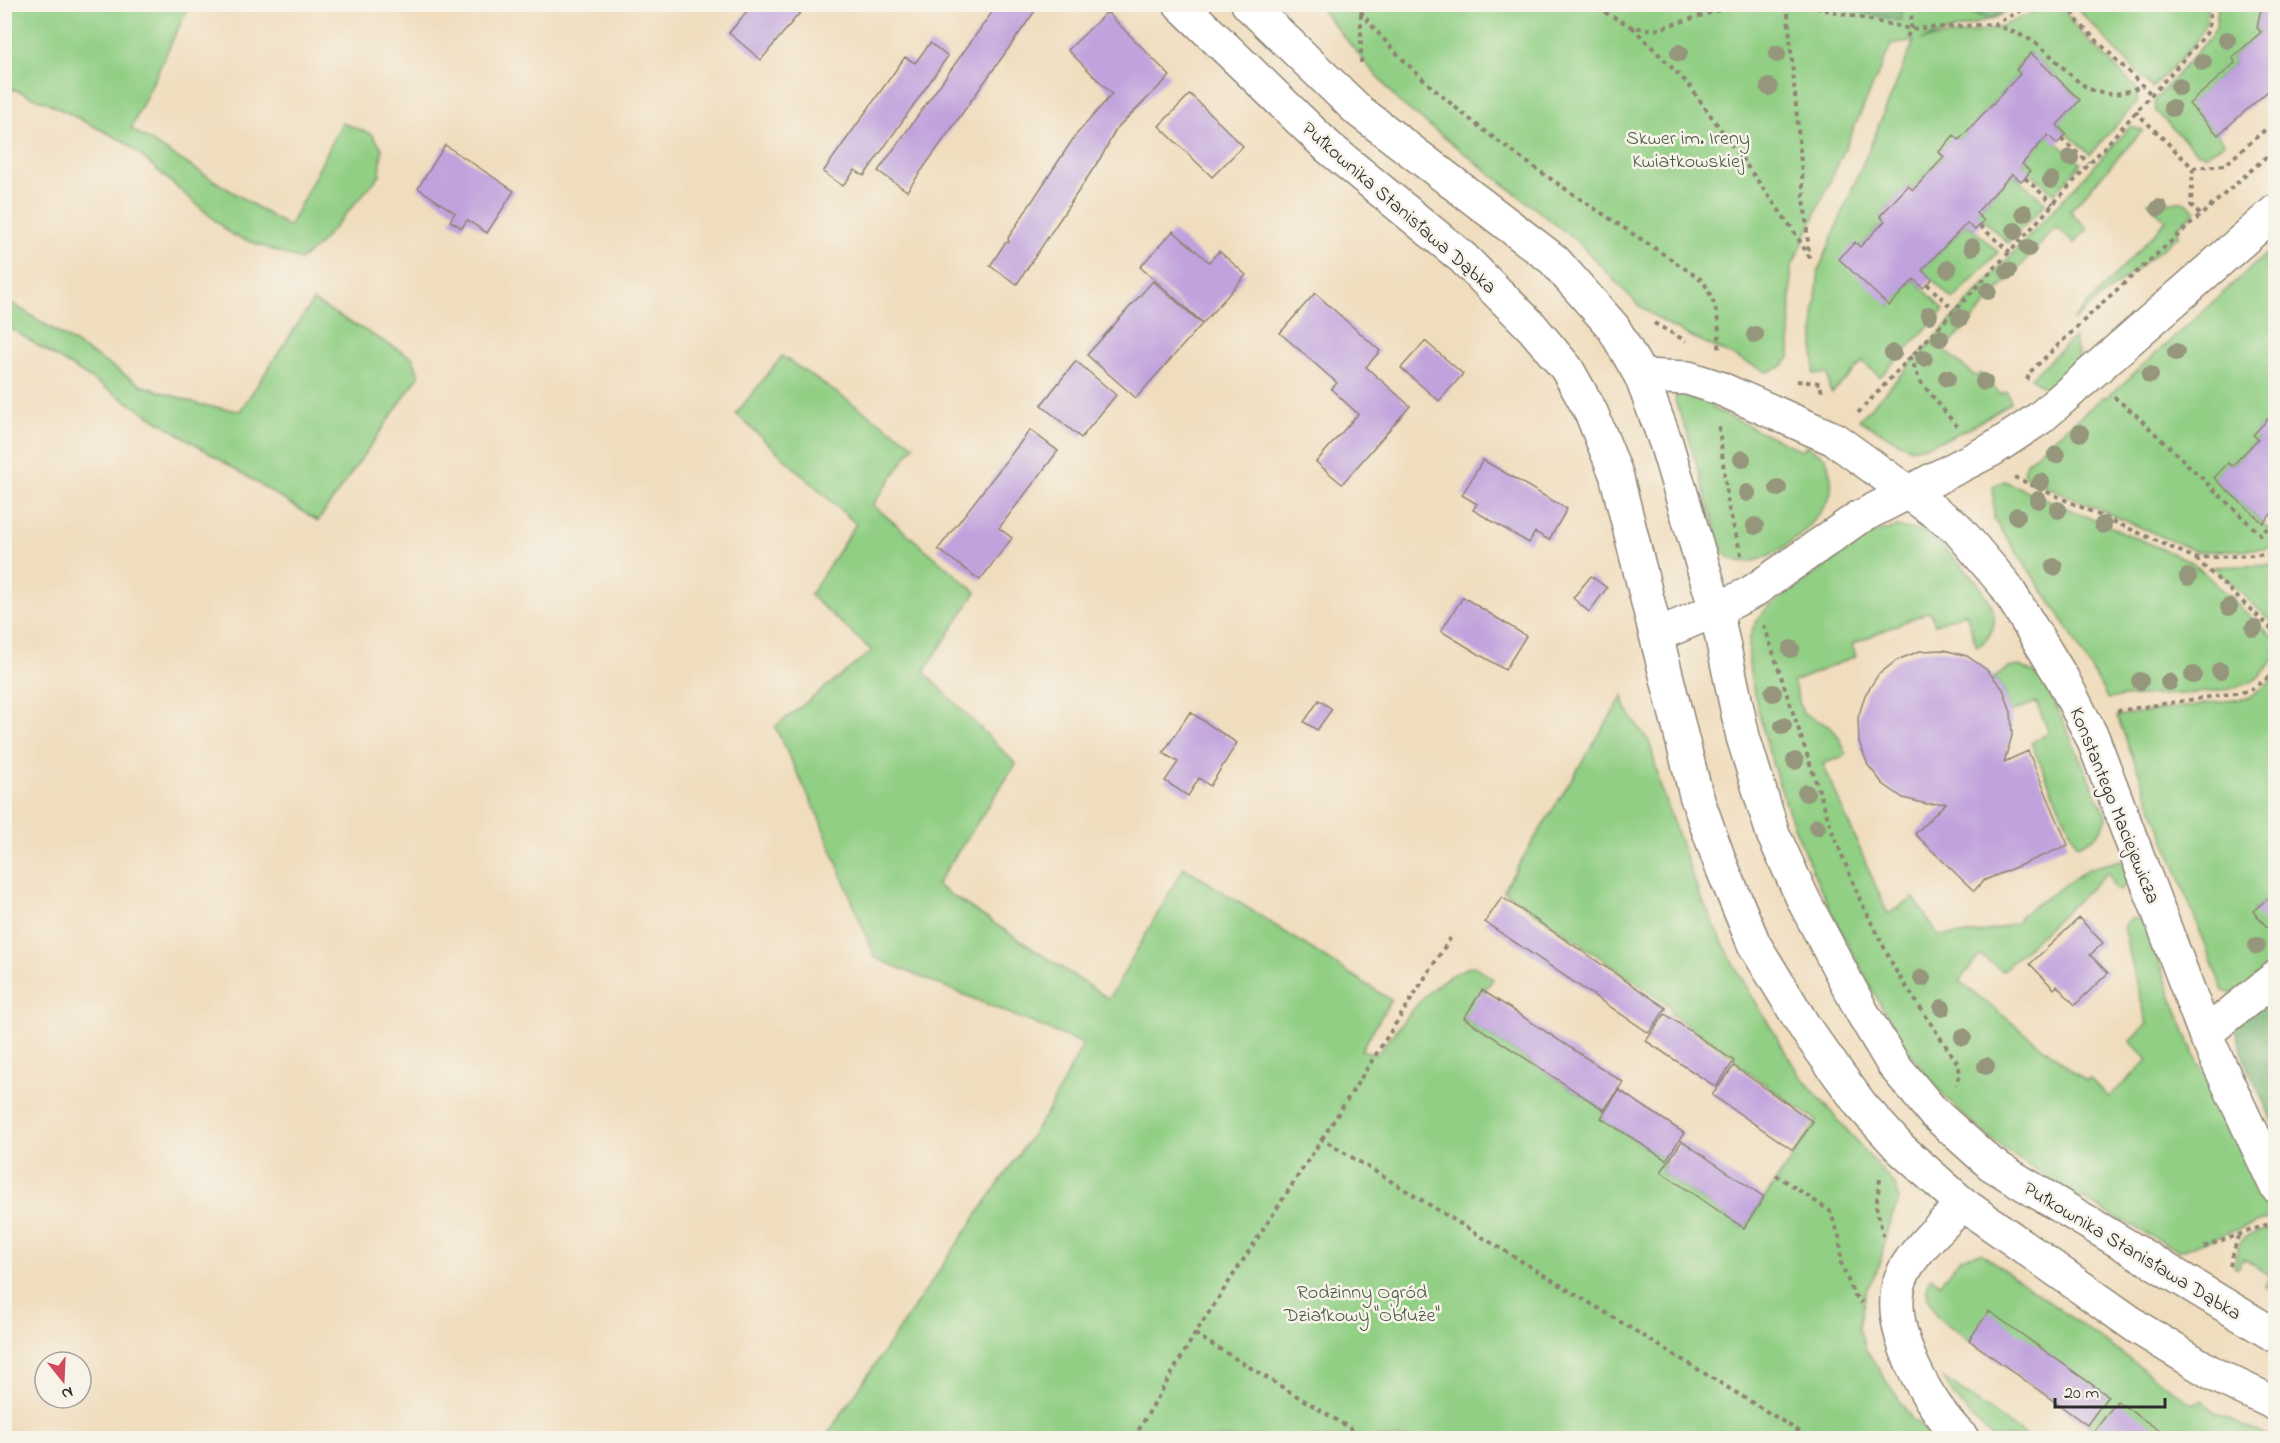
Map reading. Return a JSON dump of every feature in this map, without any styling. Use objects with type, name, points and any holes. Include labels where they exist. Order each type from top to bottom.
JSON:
[{"type":"main road","name":"Pułkownika Stanisława Dąbka","points":[[1180,4],[1328,147],[1463,258],[1532,327],[1567,369],[1592,412],[1616,474],[1696,795],[1721,865],[1754,944],[1807,1031],[1862,1105],[1901,1149],[1963,1204],[2140,1329],[2217,1376],[2276,1404]]},
{"type":"main road","name":"Pułkownika Stanisława Dąbka","points":[[1248,4],[1359,111],[1554,260],[1613,327],[1641,376],[1666,444],[1716,610],[1743,737],[1773,834],[1804,901],[1893,1064],[1933,1112],[1991,1164],[2276,1336]]},
{"type":"main road","points":[[1657,635],[1752,592],[1858,518],[1993,449],[2040,418],[2276,211]]},
{"type":"main road","name":"Konstantego Maciejewicza","points":[[1641,376],[1688,378],[1719,388],[1834,439],[1956,527],[2005,585],[2062,678],[2093,739],[2205,1034],[2276,1186]]},
{"type":"main road","points":[[2205,1034],[2276,977]]},
{"type":"main road","points":[[1962,1438],[1935,1407],[1911,1366],[1899,1305],[1900,1278],[1908,1265],[1963,1204],[1991,1164]]},
{"type":"path","points":[[1589,4],[1632,27],[1688,84],[1791,227],[1810,258],[1787,4]]},
{"type":"path","points":[[1632,27],[1655,30],[1740,4]]},
{"type":"path","points":[[1798,4],[1911,29],[1994,24],[2035,4]]},
{"type":"path","points":[[1907,37],[1911,29],[1912,4]]},
{"type":"path","points":[[2068,4],[2079,23],[2152,95]]},
{"type":"path","points":[[1834,439],[2010,252],[2208,31],[2211,4]]},
{"type":"path","points":[[1360,73],[1361,13]]},
{"type":"path","points":[[1994,24],[2040,46],[2090,91],[2119,94],[2142,85]]},
{"type":"path","points":[[2135,111],[2193,168],[2191,205],[2201,216]]},
{"type":"path","points":[[2193,168],[2225,165],[2276,120]]},
{"type":"path","points":[[2061,139],[2090,163]]},
{"type":"path","points":[[2025,388],[2030,372],[2101,304],[2276,148]]},
{"type":"path","points":[[2025,178],[2053,204]]},
{"type":"path","points":[[1980,226],[2010,252]]},
{"type":"path","points":[[1927,284],[1954,310]]},
{"type":"path","points":[[1910,356],[1920,381],[1962,432]]},
{"type":"path","points":[[1803,382],[1820,383],[1823,400]]},
{"type":"path","points":[[2111,394],[2136,415],[2261,535],[2270,525],[2276,525]]},
{"type":"path","points":[[2007,470],[2015,478],[2195,558],[2276,633]]},
{"type":"path","points":[[2270,525],[2276,531]]},
{"type":"path","points":[[2195,558],[2276,554]]},
{"type":"path","points":[[2276,595],[2276,620]]},
{"type":"path","points":[[2108,712],[2238,694],[2259,686],[2276,672]]},
{"type":"path","points":[[1134,1438],[1195,1334],[1451,937]]},
{"type":"path","points":[[1322,1139],[1810,1438]]},
{"type":"path","points":[[1776,1175],[1830,1211],[1840,1239],[1841,1263],[1854,1295],[1871,1308],[1899,1305]]},
{"type":"path","points":[[2204,1247],[2276,1222]]},
{"type":"path","points":[[2228,1271],[2238,1235]]},
{"type":"path","points":[[1195,1334],[1366,1438]]},
{"type":"green space","points":[[2176,4],[2208,5],[2207,17],[2197,40],[2152,88],[2074,5],[2108,5],[2108,8]]},
{"type":"green space","points":[[4,5],[189,5],[131,129],[289,227],[342,123],[372,134],[382,148],[380,175],[317,247],[300,260],[232,235],[125,142],[46,102],[5,86]]},
{"type":"green space","name":"Skwer im. Ireny Kwiatkowskiej","points":[[1317,5],[2020,5],[1997,17],[1921,40],[1995,29],[2050,5],[2061,5],[2077,29],[2138,90],[2137,102],[2090,154],[2057,125],[2080,99],[2030,53],[2016,69],[2020,74],[1959,140],[1954,136],[1939,152],[1944,157],[1913,190],[1908,186],[1880,216],[1885,221],[1860,247],[1889,306],[1914,279],[1944,310],[1880,377],[1863,362],[1832,393],[1829,388],[1828,374],[1814,374],[1814,317],[1819,269],[1914,41],[1891,45],[1791,269],[1790,358],[1781,367],[1767,372],[1673,328],[1638,305],[1579,243],[1399,102]]},
{"type":"green space","points":[[1832,5],[1901,5],[1902,20],[1896,20]]},
{"type":"green space","points":[[1958,5],[2020,5],[1989,19],[1973,14]]},
{"type":"green space","points":[[2218,5],[2268,5],[2260,12],[2257,28],[2261,32],[2233,57],[2235,63],[2190,104],[2225,143],[2206,155],[2197,152],[2156,112],[2154,101],[2211,36],[2216,28]]},
{"type":"green space","points":[[2130,127],[2143,130],[2070,211],[2088,229],[2074,243],[2056,227],[1945,350],[1976,377],[1980,373],[2000,394],[2007,392],[2011,402],[1951,437],[1911,449],[1859,420]]},
{"type":"green space","points":[[2048,135],[2081,163],[2054,194],[2022,164]]},
{"type":"green space","points":[[2012,174],[2046,203],[2008,243],[1976,213]]},
{"type":"green space","points":[[2148,202],[2186,202],[2196,211],[2177,227],[2179,235],[2072,321],[2166,221]]},
{"type":"green space","points":[[1967,223],[1998,252],[1953,300],[1922,270]]},
{"type":"green space","points":[[2275,246],[2275,411],[2254,434],[2258,439],[2232,466],[2228,463],[2215,478],[2275,535],[2275,548],[2197,552],[2027,478],[2023,473],[2028,461],[2103,397],[2109,396]]},
{"type":"green space","points":[[5,299],[141,385],[201,405],[240,411],[313,301],[413,358],[419,376],[318,521],[5,325]]},
{"type":"green space","points":[[2074,337],[2080,362],[2047,389],[2031,378]]},
{"type":"green space","name":"Rodzinny Ogród Działkowy \"Obłuże\"","points":[[782,356],[914,445],[873,505],[976,592],[924,672],[1016,764],[936,885],[1109,999],[1184,867],[1391,1000],[1361,1050],[1376,1055],[1419,1002],[1432,990],[1459,971],[1474,966],[1493,979],[1464,1018],[1604,1110],[1601,1118],[1666,1160],[1661,1172],[1744,1228],[1817,1121],[1738,1065],[1734,1057],[1671,1014],[1670,1006],[1503,890],[1623,696],[1626,709],[1650,743],[1662,792],[1699,894],[1736,969],[1798,1073],[1896,1187],[1899,1201],[1888,1226],[1880,1264],[1866,1291],[1859,1328],[1865,1348],[1911,1418],[1935,1438],[825,1438],[1048,1111],[1083,1044],[875,958],[819,818],[775,727],[872,651],[810,595],[856,524],[736,414]]},
{"type":"green space","points":[[1681,391],[1710,400],[1711,408],[1802,451],[1806,445],[1826,458],[1830,471],[1830,495],[1813,522],[1783,548],[1766,557],[1750,561],[1735,560],[1722,551],[1687,432],[1675,401],[1677,393]]},
{"type":"green space","points":[[2004,481],[2192,562],[2275,640],[2275,659],[2256,679],[2227,690],[2108,699],[2064,622],[1994,519],[1993,486]]},
{"type":"green space","points":[[1897,527],[1929,535],[1969,573],[1991,603],[1994,619],[1990,633],[1977,647],[1966,613],[1935,624],[1930,611],[1852,644],[1856,656],[1793,682],[1803,714],[1831,728],[1840,738],[1846,755],[1823,764],[1888,914],[1914,898],[1938,935],[1989,931],[2018,922],[2021,915],[2088,869],[2121,860],[2127,881],[2120,891],[2114,889],[2108,872],[2002,971],[1980,955],[1959,981],[2086,1081],[2090,1079],[2109,1097],[2148,1060],[2130,1041],[2147,1024],[2123,927],[2130,919],[2139,919],[2144,923],[2190,1045],[2272,1217],[2179,1251],[2061,1186],[2006,1150],[1955,1107],[1941,1092],[1904,1043],[1863,973],[1831,911],[1803,849],[1779,785],[1753,687],[1749,665],[1749,643],[1754,626],[1768,607],[1872,534]]},
{"type":"green space","points":[[2275,565],[2275,625],[2214,567]]},
{"type":"green space","points":[[2019,666],[2034,673],[2046,684],[2107,818],[2102,829],[2095,836],[2077,846],[2031,743],[2049,733],[2036,702],[2011,712],[2003,689],[1994,678],[2008,668]]},
{"type":"green space","points":[[2275,679],[2275,892],[2253,911],[2275,927],[2275,969],[2233,994],[2223,991],[2117,716],[2249,698]]},
{"type":"green space","points":[[2275,988],[2275,1127],[2247,1066],[2233,1023]]},
{"type":"green space","points":[[2271,1228],[2275,1229],[2275,1293],[2265,1286],[2270,1276],[2244,1259],[2237,1269],[2234,1267],[2240,1243],[2248,1236]]},
{"type":"green space","points":[[1981,1253],[2192,1404],[2202,1400],[2216,1413],[2272,1438],[2106,1438],[1936,1316],[1927,1291],[1931,1277],[1940,1283],[1961,1258]]},
{"type":"green space","points":[[1944,1378],[2028,1438],[1992,1437],[1959,1402]]},
{"type":"building","points":[[753,4],[807,4],[761,60],[729,33]]},
{"type":"building","points":[[998,4],[1040,4],[907,191],[878,171]]},
{"type":"building","points":[[2108,4],[2148,4],[2148,6],[2108,8]]},
{"type":"building","points":[[2268,4],[2276,4],[2276,76],[2272,79],[2276,84],[2218,135],[2189,104],[2235,63],[2233,57],[2261,32],[2257,28],[2260,12]]},
{"type":"building","points":[[1107,12],[1170,76],[1116,129],[1103,154],[1017,284],[990,266],[1005,243],[1009,242],[1008,238],[1075,136],[1112,94],[1068,50]]},
{"type":"building","points":[[930,43],[948,56],[864,176],[855,170],[843,186],[823,172],[905,57],[915,63]]},
{"type":"building","points":[[2031,53],[2080,100],[2057,125],[2066,134],[2057,144],[2048,135],[2022,164],[2030,171],[2025,178],[2021,181],[2012,174],[1976,213],[1984,221],[1975,230],[1967,223],[1922,270],[1932,279],[1923,288],[1914,279],[1889,306],[1839,259],[1855,242],[1860,247],[1885,221],[1880,216],[1908,186],[1913,190],[1944,157],[1939,152],[1954,135],[1959,140],[2020,74],[2016,70]]},
{"type":"building","points":[[1190,94],[1243,146],[1212,177],[1159,126]]},
{"type":"building","points":[[445,145],[514,191],[487,233],[467,220],[462,228],[450,221],[455,213],[418,188]]},
{"type":"building","points":[[1173,231],[1209,262],[1219,251],[1246,275],[1203,323],[1140,267]]},
{"type":"building","points":[[1153,281],[1202,324],[1136,398],[1087,355]]},
{"type":"building","points":[[1315,293],[1380,351],[1366,367],[1410,406],[1342,484],[1316,462],[1358,414],[1331,389],[1337,383],[1280,333]]},
{"type":"building","points":[[1425,341],[1463,374],[1439,401],[1401,368]]},
{"type":"building","points":[[1076,361],[1116,395],[1081,438],[1041,405]]},
{"type":"building","points":[[2276,411],[2276,509],[2263,523],[2214,478],[2228,463],[2232,466],[2258,439],[2253,435]]},
{"type":"building","points":[[1030,430],[1058,451],[999,528],[1012,538],[980,580],[938,549]]},
{"type":"building","points":[[1483,460],[1567,509],[1549,540],[1535,532],[1529,543],[1473,510],[1477,504],[1462,495]]},
{"type":"building","points":[[1591,576],[1607,588],[1589,612],[1573,598]]},
{"type":"building","points":[[1463,597],[1526,636],[1505,670],[1441,631]]},
{"type":"building","points":[[1944,650],[1967,656],[1987,670],[2003,689],[2011,712],[2012,736],[2004,762],[2028,751],[2068,845],[1983,881],[1974,891],[1915,834],[1946,803],[1927,804],[1903,798],[1883,784],[1868,765],[1859,742],[1858,718],[1865,695],[1878,675],[1897,660],[1920,651]]},
{"type":"building","points":[[1319,700],[1332,709],[1317,730],[1304,722]]},
{"type":"building","points":[[1190,712],[1237,743],[1210,786],[1199,778],[1188,796],[1165,781],[1178,762],[1163,753]]},
{"type":"building","points":[[2276,892],[2276,927],[2271,932],[2253,911]]},
{"type":"building","points":[[1502,897],[1666,1008],[1649,1033],[1485,922]]},
{"type":"building","points":[[2079,918],[2103,943],[2090,955],[2108,973],[2075,1005],[2057,986],[2054,989],[2030,964]]},
{"type":"building","points":[[1482,990],[1623,1082],[1604,1110],[1464,1018]]},
{"type":"building","points":[[1665,1014],[1734,1061],[1716,1087],[1646,1041]]},
{"type":"building","points":[[1734,1066],[1813,1122],[1793,1150],[1712,1095]]},
{"type":"building","points":[[1619,1090],[1684,1133],[1666,1160],[1601,1118]]},
{"type":"building","points":[[1682,1141],[1764,1197],[1744,1228],[1661,1172]]},
{"type":"building","points":[[1989,1311],[2108,1396],[2087,1425],[1969,1340]]},
{"type":"building","points":[[2117,1401],[2170,1438],[2100,1438],[2093,1433]]}]
